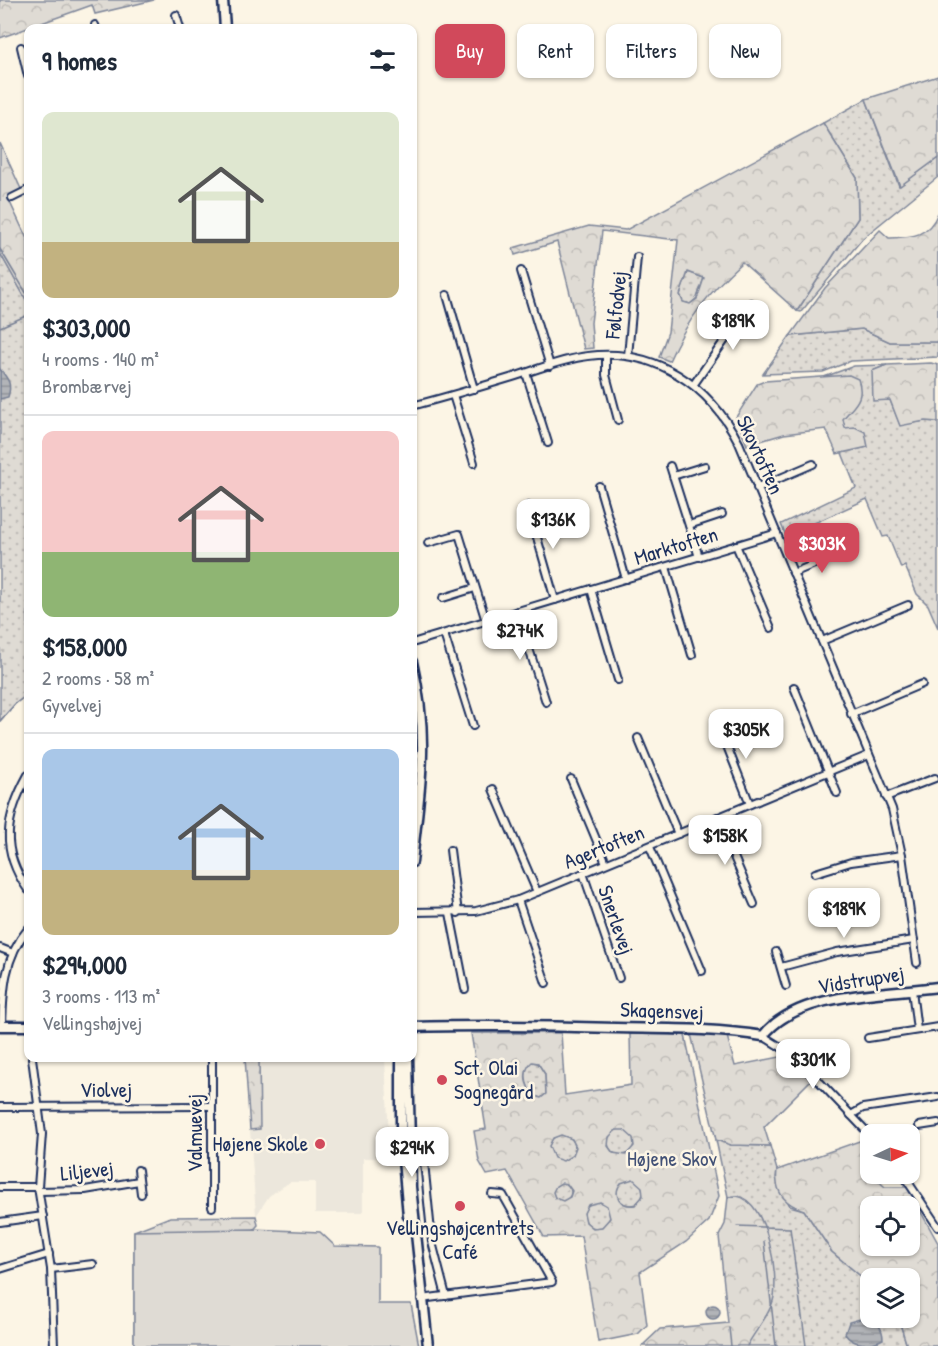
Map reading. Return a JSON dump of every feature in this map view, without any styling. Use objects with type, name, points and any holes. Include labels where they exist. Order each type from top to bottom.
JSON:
[{"type":"street","points":[[223,0],[225,24]]},
{"type":"street","points":[[176,15],[179,24]]},
{"type":"street","points":[[21,47],[24,59]]},
{"type":"street","points":[[12,198],[24,192]]},
{"type":"street","name":"Følfodvej","points":[[628,356],[638,257]]},
{"type":"street","points":[[521,271],[550,366]]},
{"type":"street","points":[[447,295],[474,389]]},
{"type":"street","points":[[694,384],[751,303]]},
{"type":"street","points":[[606,355],[606,375],[618,420]]},
{"type":"street","name":"Skovtoften","points":[[417,405],[572,358],[606,355],[628,356],[664,366],[694,384],[717,406],[729,423],[777,533],[886,797],[898,832],[917,963]]},
{"type":"street","points":[[526,373],[548,443]]},
{"type":"street","points":[[453,395],[474,464]]},
{"type":"street","points":[[757,488],[813,464]]},
{"type":"street","points":[[670,466],[699,557]]},
{"type":"street","points":[[673,476],[705,466]]},
{"type":"street","points":[[599,486],[626,579]]},
{"type":"street","points":[[528,506],[555,600]]},
{"type":"street","points":[[689,525],[722,514]]},
{"type":"street","name":"Marktoften","points":[[417,642],[777,533]]},
{"type":"street","points":[[428,543],[459,534],[486,621]]},
{"type":"street","points":[[736,545],[771,628]]},
{"type":"street","points":[[793,573],[841,553]]},
{"type":"street","points":[[666,567],[692,655]]},
{"type":"street","points":[[443,598],[475,588]]},
{"type":"street","points":[[591,589],[618,680]]},
{"type":"street","points":[[822,641],[908,605]]},
{"type":"street","points":[[518,611],[546,702]]},
{"type":"street","points":[[444,634],[472,726]]},
{"type":"street","points":[[851,714],[922,684]]},
{"type":"street","points":[[417,686],[421,705],[424,751],[417,816]]},
{"type":"street","points":[[794,687],[837,793]]},
{"type":"street","points":[[719,726],[750,804]]},
{"type":"street","points":[[638,738],[678,834]]},
{"type":"street","name":"Agertoften","points":[[417,912],[476,911],[518,900],[868,755]]},
{"type":"street","points":[[886,797],[935,778]]},
{"type":"street","points":[[571,779],[606,863]]},
{"type":"street","points":[[24,783],[10,809],[4,833],[9,862],[24,884]]},
{"type":"street","points":[[494,789],[537,892]]},
{"type":"street","points":[[717,818],[754,904]]},
{"type":"street","points":[[650,847],[702,972]]},
{"type":"street","points":[[450,850],[458,913]]},
{"type":"street","points":[[815,873],[851,862],[902,855]]},
{"type":"street","name":"Snerlevej","points":[[583,873],[619,978]]},
{"type":"street","points":[[518,900],[546,983]]},
{"type":"street","points":[[450,913],[465,989]]},
{"type":"street","points":[[24,935],[13,953],[4,979],[1,1026],[24,1028]]},
{"type":"street","points":[[781,967],[837,952],[914,940]]},
{"type":"street","points":[[0,948],[13,953]]},
{"type":"street","points":[[776,952],[786,986]]},
{"type":"street","name":"Vidstrupvej","points":[[763,1036],[778,1020],[818,1003],[938,987]]},
{"type":"street","points":[[912,990],[917,1030]]},
{"type":"street","name":"Skagensvej","points":[[417,1027],[504,1025],[667,1029],[732,1031],[763,1036],[795,1056],[860,1124]]},
{"type":"street","points":[[868,1038],[938,1027]]},
{"type":"street","name":"Liljevej","points":[[33,1062],[42,1152],[38,1189],[51,1269],[54,1346]]},
{"type":"street","name":"Valmuevej","points":[[212,1062],[212,1208]]},
{"type":"street","points":[[401,1062],[404,1187],[414,1262],[418,1274]]},
{"type":"street","points":[[408,1062],[410,1163],[418,1274],[428,1346]]},
{"type":"street","points":[[851,1115],[863,1108],[938,1097]]},
{"type":"street","name":"Violvej","points":[[0,1107],[211,1106]]},
{"type":"street","points":[[920,1126],[938,1123]]},
{"type":"street","points":[[423,1152],[432,1242],[446,1296]]},
{"type":"street","name":"Liljevej","points":[[138,1170],[141,1194]]},
{"type":"street","name":"Liljevej","points":[[0,1187],[85,1190],[140,1182]]},
{"type":"street","points":[[909,1184],[938,1227]]},
{"type":"street","points":[[422,1299],[552,1282],[503,1195],[492,1194]]},
{"type":"street","points":[[0,1222],[43,1216]]},
{"type":"street","points":[[0,1269],[49,1254]]},
{"type":"street","points":[[51,1269],[93,1264]]},
{"type":"shaded area","points":[[0,369],[8,379],[10,389],[8,397],[0,399]]},
{"type":"shaded area","name":"Højene Skole","points":[[259,1062],[385,1062],[390,1158],[363,1158],[363,1213],[315,1213],[315,1182],[290,1182],[269,1196],[256,1216],[250,1130],[260,1129]]},
{"type":"shaded area","points":[[710,1305],[716,1305],[720,1312],[716,1319],[710,1319],[706,1315],[706,1309]]},
{"type":"shaded area","points":[[860,1319],[860,1328],[880,1328],[883,1339],[862,1344],[852,1341],[845,1334],[849,1322]]},
{"type":"green space","points":[[0,0],[154,0],[95,14],[92,5],[39,24],[24,24],[24,29],[0,38]]},
{"type":"green space","points":[[938,76],[938,158],[900,186],[866,99]]},
{"type":"green space","points":[[866,99],[899,186],[938,158],[938,177],[863,238],[801,312],[797,311],[858,218],[857,178],[823,123]]},
{"type":"green space","points":[[823,123],[857,178],[858,218],[797,311],[742,262],[719,284],[700,307],[683,332],[669,361],[659,357],[668,332],[678,240],[602,231],[591,323],[593,348],[584,349],[557,242],[515,255],[513,248],[589,226],[626,230]],"holes":[[[688,272],[704,278],[697,299],[690,304],[683,302],[680,295]]]},
{"type":"green space","points":[[0,143],[21,189],[8,198],[24,232],[24,296],[0,253]]},
{"type":"green space","points":[[938,213],[938,342],[890,342],[862,329],[790,336],[825,288],[880,230],[889,238],[918,234],[929,227]]},
{"type":"green space","points":[[0,253],[24,296],[24,697],[0,721]]},
{"type":"green space","points":[[688,272],[704,278],[697,298],[690,304],[683,302],[680,294]]},
{"type":"green space","points":[[862,329],[890,342],[938,342],[938,357],[851,361],[823,372],[763,374],[790,336]]},
{"type":"green space","points":[[931,363],[938,365],[938,422],[925,421],[900,426],[890,400],[873,401],[872,371],[887,365]]},
{"type":"green space","points":[[887,365],[872,371],[890,400],[900,425],[925,421],[938,422],[938,628],[928,605],[917,594],[905,566],[901,568],[888,536],[883,537],[867,499],[786,536],[781,524],[856,488],[842,453],[867,447],[845,428],[842,419],[849,411],[849,376],[824,377],[854,366]]},
{"type":"green space","points":[[849,375],[858,379],[860,392],[858,401],[843,419],[845,428],[855,427],[865,432],[868,447],[837,454],[826,429],[784,434],[747,445],[736,417],[757,384],[765,381]]},
{"type":"green space","name":"Højene Skov","points":[[471,1033],[561,1033],[565,1095],[631,1085],[630,1034],[685,1035],[719,1196],[709,1221],[686,1242],[640,1272],[647,1325],[638,1334],[598,1342],[581,1236],[544,1237],[507,1171],[487,1175],[479,1161],[474,1131],[486,1129]],"holes":[[[532,1062],[538,1063],[545,1074],[546,1094],[541,1098],[528,1088],[526,1083],[528,1066]],[[616,1130],[624,1130],[633,1138],[634,1146],[626,1155],[613,1153],[608,1146],[609,1137]],[[561,1135],[572,1139],[576,1147],[573,1155],[563,1161],[554,1158],[549,1146],[553,1138]],[[633,1179],[642,1187],[643,1196],[635,1205],[625,1204],[619,1199],[618,1187],[621,1183]],[[561,1183],[567,1184],[572,1191],[570,1197],[563,1201],[555,1198],[553,1192]],[[600,1202],[607,1206],[610,1218],[602,1227],[593,1228],[586,1222],[584,1213],[588,1205]]]},
{"type":"green space","name":"Højene Skov","points":[[691,1034],[727,1036],[735,1066],[785,1056],[811,1080],[764,1127],[770,1146],[731,1145],[716,1140]]},
{"type":"green space","points":[[245,1062],[259,1062],[260,1129],[250,1130]]},
{"type":"green space","points":[[531,1062],[538,1063],[545,1074],[546,1094],[541,1098],[532,1093],[527,1083],[526,1071]]},
{"type":"green space","points":[[621,1129],[630,1133],[634,1142],[630,1151],[621,1155],[612,1151],[608,1142],[612,1133]]},
{"type":"green space","points":[[562,1135],[571,1139],[575,1148],[571,1157],[562,1161],[553,1157],[549,1148],[553,1139]]},
{"type":"green space","points":[[716,1140],[731,1145],[770,1146],[777,1170],[776,1178],[790,1206],[804,1210],[832,1252],[860,1276],[860,1328],[901,1328],[907,1346],[747,1346],[737,1196],[728,1197]]},
{"type":"green space","name":"Højene Skov","points":[[860,1141],[860,1184],[907,1187],[912,1196],[860,1196],[860,1256],[920,1256],[920,1210],[938,1243],[938,1346],[907,1346],[901,1328],[920,1328],[920,1268],[860,1268],[860,1276],[832,1252],[804,1210],[786,1201],[779,1191],[777,1170]]},
{"type":"green space","points":[[630,1179],[639,1183],[643,1192],[639,1201],[630,1205],[621,1201],[617,1192],[621,1183]]},
{"type":"green space","points":[[562,1183],[568,1186],[571,1192],[568,1198],[562,1201],[556,1198],[553,1192],[556,1186]]},
{"type":"green space","name":"Højene Skov","points":[[737,1196],[747,1201],[756,1211],[769,1241],[773,1258],[775,1290],[771,1307],[765,1318],[747,1346],[642,1346],[660,1329],[728,1323],[719,1236],[725,1224],[728,1197]]},
{"type":"green space","points":[[597,1202],[606,1206],[610,1215],[606,1224],[597,1228],[588,1224],[584,1215],[588,1206]]},
{"type":"green space","points":[[256,1216],[258,1225],[146,1346],[134,1346],[134,1231],[170,1217]]},
{"type":"green space","points":[[253,1229],[320,1232],[335,1246],[378,1247],[378,1304],[411,1304],[419,1346],[134,1346],[134,1231]]},
{"type":"waterway","points":[[0,249],[24,289]]},
{"type":"waterway","points":[[0,327],[24,317]]},
{"type":"waterway","points":[[0,721],[24,697]]},
{"type":"waterway","points":[[737,1226],[790,1228],[806,1346]]},
{"type":"waterway","points":[[764,1241],[776,1346]]},
{"type":"waterway","points":[[729,1328],[731,1346]]},
{"type":"place","name":"Sct. Olai Sognegård","points":[[442,1080]]},
{"type":"place","name":"Højene Skole","points":[[320,1144]]},
{"type":"place","name":"Vellingshøjcentrets Café","points":[[460,1206]]}]
